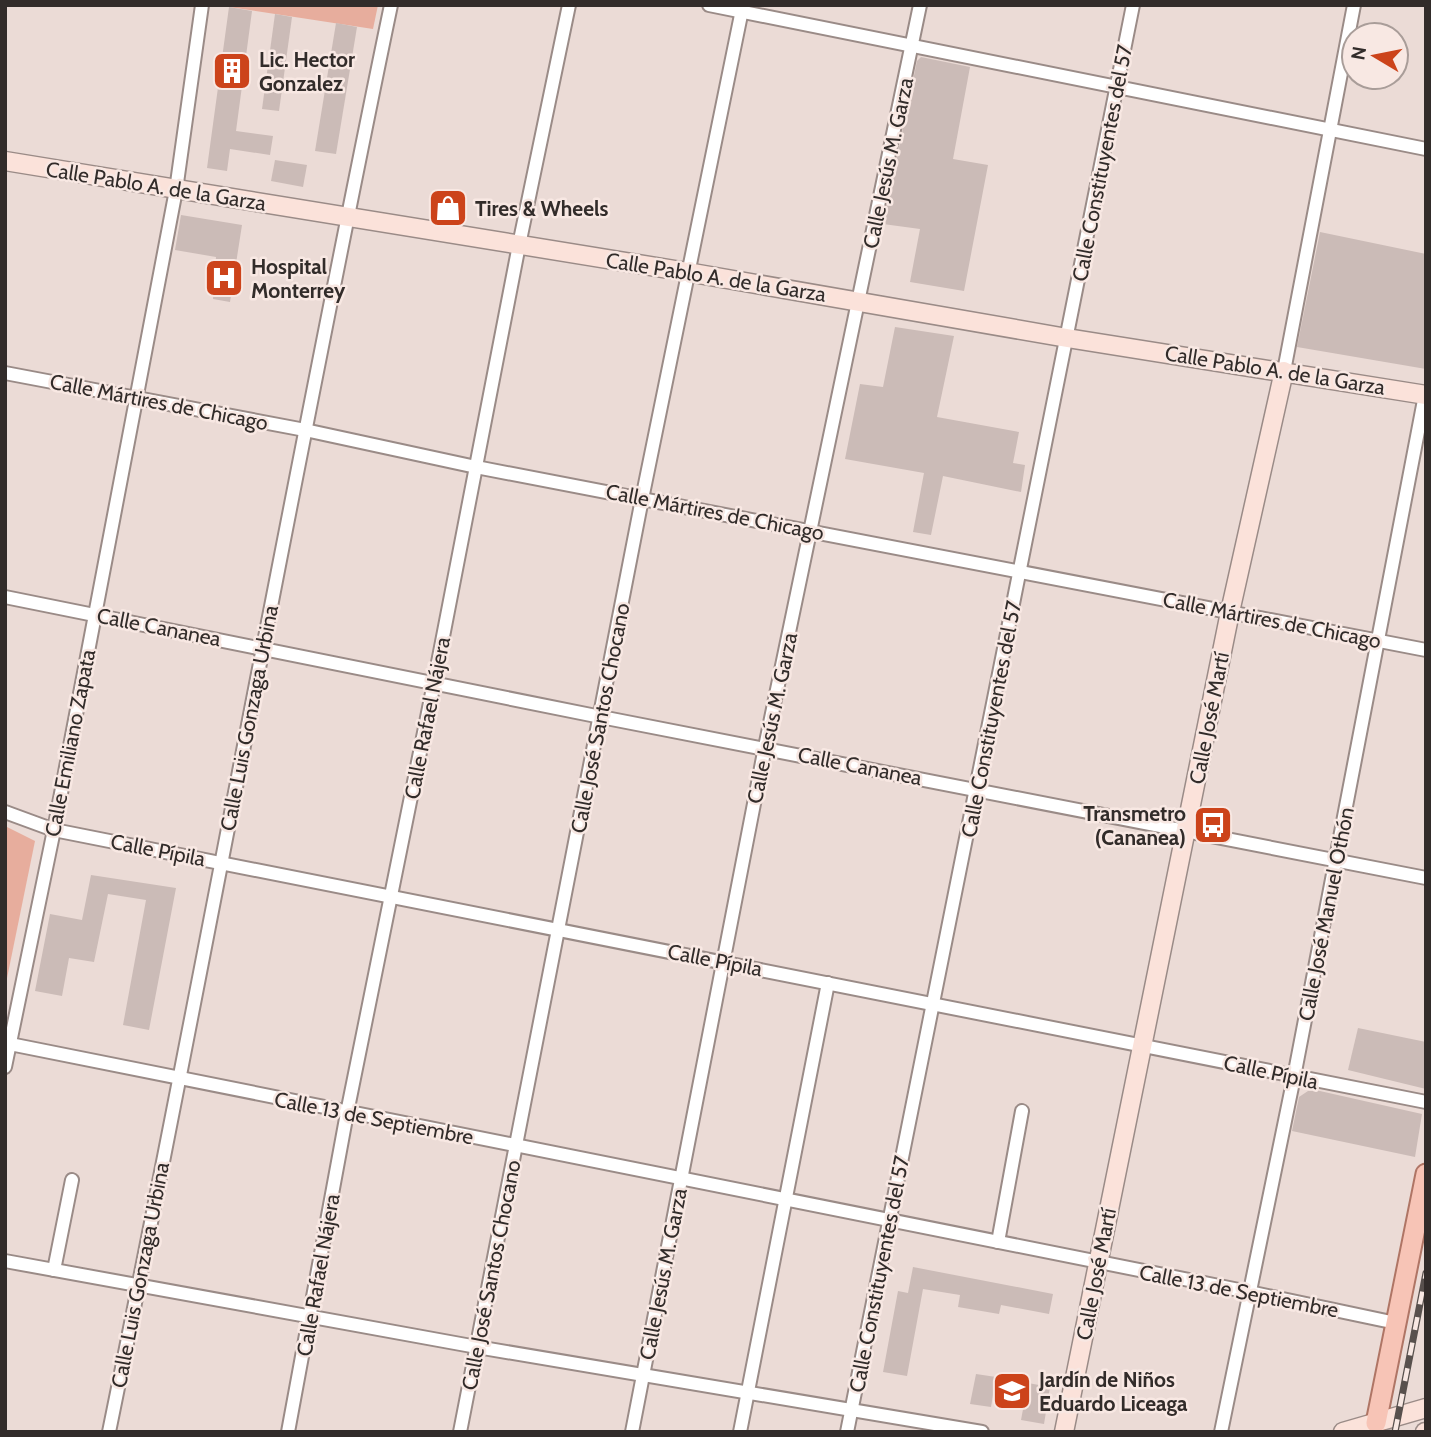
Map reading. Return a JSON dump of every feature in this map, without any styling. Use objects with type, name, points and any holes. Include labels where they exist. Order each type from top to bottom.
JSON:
[{"type":"main road","points":[[1376,1423],[1426,1174]]},
{"type":"main road","points":[[1392,1406],[1426,1231]]},
{"type":"street","name":"Calle Emiliano Zapata","points":[[5,1067],[54,830],[176,190],[202,5]]},
{"type":"street","name":"Calle Luis Gonzaga Urbina","points":[[109,1432],[391,5]]},
{"type":"street","name":"Calle Rafael Nájera","points":[[288,1432],[347,1113],[569,5]]},
{"type":"street","points":[[709,5],[743,8],[913,47],[1426,149]]},
{"type":"street","name":"Calle Jesús M. Garza","points":[[632,1432],[765,747],[920,5]]},
{"type":"street","name":"Calle Constituyentes del 57","points":[[847,1432],[1133,5]]},
{"type":"street","name":"Calle José Martí","points":[[1064,1432],[1230,611],[1284,372],[1354,5]]},
{"type":"street","name":"Calle José Santos Chocano","points":[[460,1432],[687,272],[743,8]]},
{"type":"street","name":"Calle Pablo A. de la Garza","points":[[5,161],[1425,395]]},
{"type":"street","name":"Calle Mártires de Chicago","points":[[5,373],[1426,650]]},
{"type":"street","name":"Calle José Manuel Othón","points":[[1221,1432],[1294,1077],[1425,395]]},
{"type":"street","name":"Calle Cananea","points":[[5,597],[1426,878]]},
{"type":"street","name":"Calle Pípila","points":[[5,812],[54,830],[1426,1102]]},
{"type":"street","points":[[740,1432],[828,983]]},
{"type":"street","name":"Calle 13 de Septiembre","points":[[10,1044],[1396,1323]]},
{"type":"street","points":[[998,1242],[1022,1111]]},
{"type":"street","points":[[54,1270],[72,1180]]},
{"type":"street","points":[[5,1261],[477,1347],[982,1432]]},
{"type":"street","points":[[1343,1432],[1426,1408]]},
{"type":"shaded area","points":[[216,5],[378,5],[373,29]]},
{"type":"shaded area","points":[[5,826],[35,841],[5,988]]},
{"type":"building","name":"Lic. Hector Gonzalez","points":[[229,7],[252,11],[236,131],[273,136],[270,155],[230,149],[227,171],[207,168]]},
{"type":"building","points":[[275,14],[292,17],[279,111],[262,109]]},
{"type":"building","points":[[336,23],[357,27],[336,154],[315,151]]},
{"type":"building","points":[[921,57],[970,67],[953,159],[988,165],[964,291],[910,282],[920,229],[883,224],[917,61]]},
{"type":"building","points":[[275,160],[307,165],[303,187],[271,181]]},
{"type":"building","name":"Hospital Monterrey","points":[[181,215],[242,225],[230,302],[213,299],[216,257],[175,250]]},
{"type":"building","points":[[1320,232],[1426,254],[1426,369],[1297,347]]},
{"type":"building","points":[[895,327],[954,336],[937,417],[1019,432],[1013,463],[1025,465],[1021,492],[943,476],[931,535],[913,532],[924,473],[845,459],[860,384],[883,387]]},
{"type":"building","points":[[91,875],[176,888],[149,1030],[123,1025],[146,900],[108,894],[94,962],[69,958],[62,996],[35,991],[50,914],[82,920]]},
{"type":"building","points":[[1358,1028],[1426,1042],[1426,1089],[1348,1070]]},
{"type":"building","points":[[1311,1089],[1422,1114],[1415,1157],[1292,1131],[1299,1097]]},
{"type":"building","points":[[913,1267],[1053,1294],[1049,1314],[1001,1305],[999,1314],[958,1307],[960,1295],[923,1289],[907,1376],[883,1372],[898,1291],[908,1293]]},
{"type":"building","points":[[976,1374],[996,1377],[991,1407],[970,1404]]},
{"type":"building","points":[[1028,1383],[1050,1387],[1044,1424],[1021,1420]]},
{"type":"tunnel","points":[[1387,1432],[1392,1406]]},
{"type":"railway","points":[[1395,1432],[1426,1273]]},
{"type":"place","name":"Lic. Hector Gonzalez","points":[[232,71]]},
{"type":"place","name":"Tires & Wheels","points":[[448,208]]},
{"type":"place","name":"Hospital Monterrey","points":[[224,278]]},
{"type":"place","name":"Transmetro (Cananea)","points":[[1213,825]]},
{"type":"place","name":"Jardín de Niños Eduardo Liceaga","points":[[1012,1391]]}]
